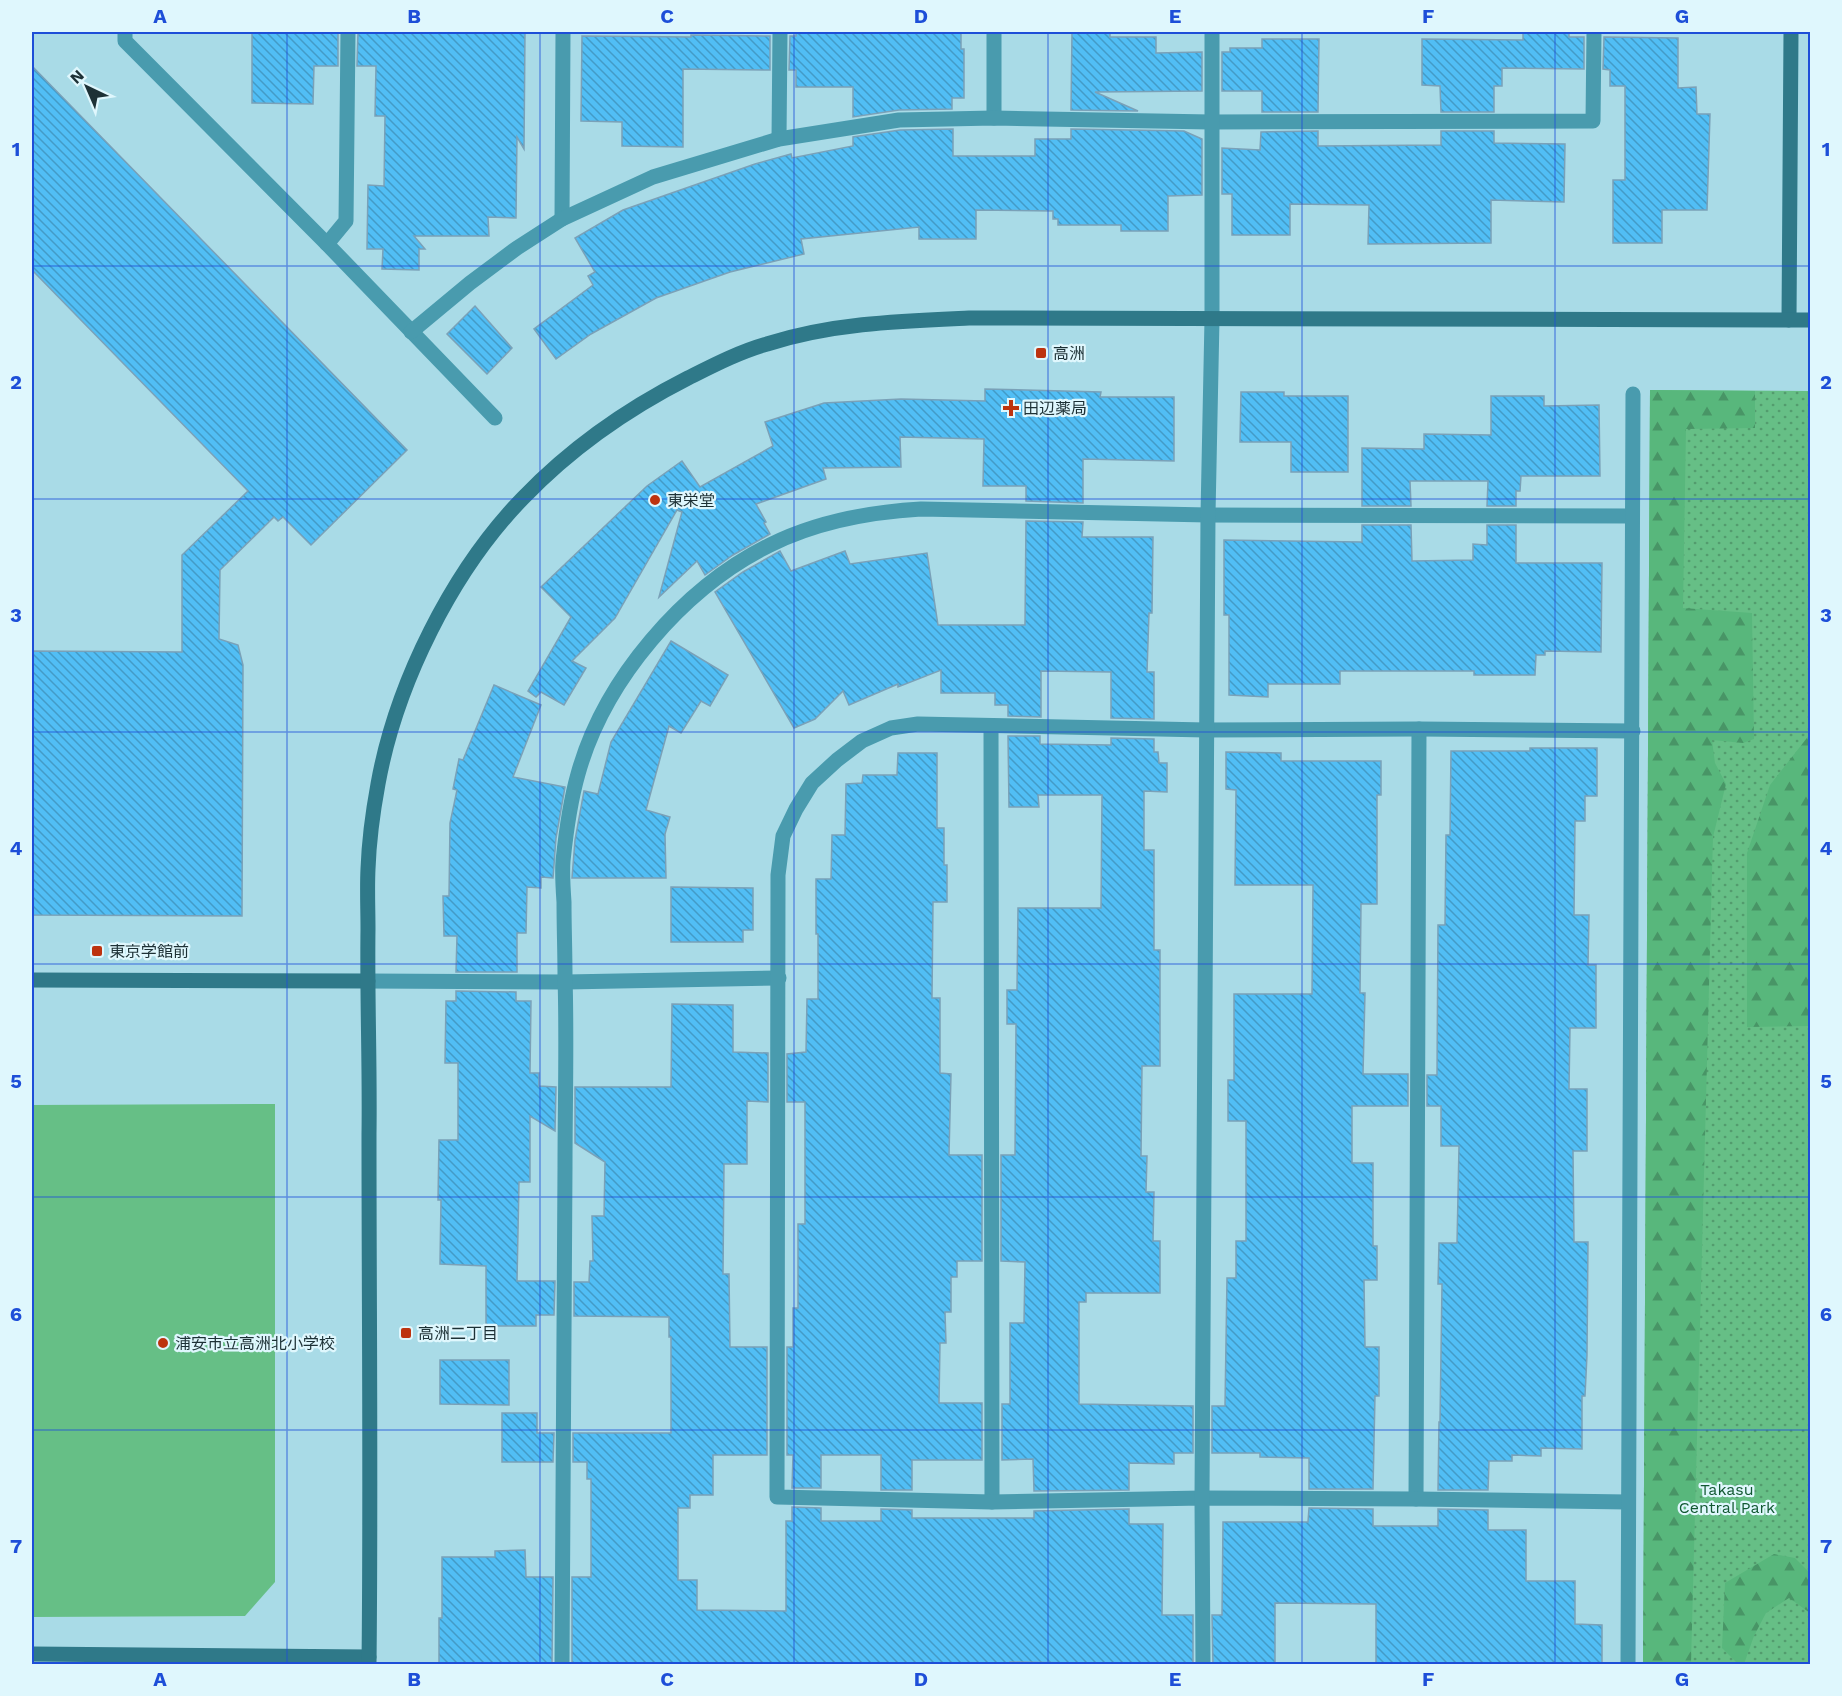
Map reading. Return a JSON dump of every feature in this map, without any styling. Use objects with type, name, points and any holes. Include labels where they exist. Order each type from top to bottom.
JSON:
[{"type":"street","points":[[125,32],[125,41],[327,244],[495,418]]},
{"type":"street","points":[[327,244],[346,221],[348,32]]},
{"type":"street","points":[[562,219],[563,32]]},
{"type":"street","points":[[779,138],[780,32]]},
{"type":"street","points":[[994,32],[994,118]]},
{"type":"street","points":[[1203,1665],[1206,730],[1212,319],[1212,32]]},
{"type":"street","points":[[411,333],[470,283],[517,248],[562,219],[653,177],[779,138],[899,120],[994,118],[1211,122],[1593,121],[1594,32]]},
{"type":"street","points":[[1789,320],[1791,32]]},
{"type":"street","points":[[32,1654],[369,1661],[368,866],[378,784],[392,726],[410,676],[460,580],[488,540],[523,498],[604,427],[651,397],[730,357],[764,344],[813,331],[855,325],[969,318],[1810,320]]},
{"type":"street","points":[[1628,1665],[1633,394]]},
{"type":"street","points":[[562,1665],[566,982],[563,864],[578,774],[590,741],[610,701],[638,656],[684,606],[741,561],[771,544],[804,531],[866,515],[893,511],[933,509],[1208,515],[1632,516]]},
{"type":"street","points":[[1628,1502],[1202,1498],[992,1502],[777,1497],[778,874],[783,836],[795,809],[812,783],[862,741],[891,728],[918,724],[1206,730],[1633,731]]},
{"type":"street","points":[[991,726],[992,1502]]},
{"type":"street","points":[[1416,1499],[1419,729]]},
{"type":"street","points":[[32,980],[566,982],[779,978]]},
{"type":"green space","name":"Takasu Central Park","points":[[1650,390],[1810,391],[1810,1664],[1643,1664]]},
{"type":"green space","points":[[1650,390],[1755,391],[1755,428],[1686,429],[1683,608],[1752,613],[1754,739],[1743,743],[1712,740],[1715,763],[1726,784],[1713,837],[1691,1664],[1643,1664]]},
{"type":"green space","points":[[1810,734],[1810,1026],[1747,1027],[1747,853],[1770,785]]},
{"type":"green space","name":"浦安市立高洲北小学校","points":[[275,1104],[275,1582],[245,1616],[32,1617],[32,1105]]},
{"type":"green space","points":[[1774,1554],[1795,1558],[1810,1573],[1810,1613],[1789,1598],[1766,1613],[1754,1636],[1744,1664],[1738,1664],[1722,1648],[1725,1583]]},
{"type":"building","points":[[252,32],[338,32],[338,66],[314,66],[313,104],[252,103]]},
{"type":"building","points":[[358,32],[525,32],[524,149],[517,137],[516,218],[488,217],[489,236],[414,236],[425,249],[419,249],[419,270],[382,269],[383,249],[367,249],[368,185],[384,186],[385,116],[375,116],[376,66],[357,66]]},
{"type":"building","points":[[796,32],[961,32],[961,49],[964,49],[964,98],[952,98],[952,109],[899,110],[853,117],[853,87],[796,87],[796,70],[789,70],[790,36],[796,36]]},
{"type":"building","points":[[1072,32],[1110,32],[1110,37],[1156,37],[1156,53],[1202,52],[1202,91],[1095,92],[1138,111],[1071,110]]},
{"type":"building","points":[[1523,32],[1569,32],[1569,37],[1584,37],[1584,69],[1502,68],[1502,86],[1494,86],[1494,112],[1441,112],[1440,86],[1422,85],[1422,39],[1523,40]]},
{"type":"building","points":[[691,35],[770,36],[770,70],[683,69],[683,147],[622,146],[622,122],[581,121],[582,36],[691,37]]},
{"type":"building","points":[[1604,37],[1678,38],[1678,88],[1696,87],[1697,114],[1710,114],[1707,210],[1662,210],[1662,243],[1613,243],[1613,180],[1625,180],[1625,86],[1610,86],[1610,70],[1603,69]]},
{"type":"building","points":[[1262,39],[1319,39],[1318,112],[1262,112],[1262,91],[1222,91],[1222,52],[1230,52],[1230,48],[1262,48]]},
{"type":"building","points":[[32,66],[407,450],[311,545],[283,517],[278,521],[274,517],[220,570],[219,639],[238,645],[243,665],[242,916],[32,915],[32,651],[182,652],[182,555],[248,491],[32,270]]},
{"type":"building","points":[[953,129],[953,156],[1035,156],[1035,139],[1071,139],[1071,129],[1184,131],[1202,139],[1202,195],[1168,196],[1168,231],[1121,231],[1121,225],[1058,225],[1058,219],[1053,219],[1053,211],[976,210],[976,239],[919,239],[919,227],[801,239],[804,254],[730,272],[656,298],[591,334],[556,359],[534,329],[593,285],[588,276],[595,272],[575,238],[623,210],[755,164],[791,154],[792,158],[853,146],[853,137],[900,130]]},
{"type":"building","points":[[1318,131],[1318,146],[1441,145],[1441,131],[1494,131],[1494,143],[1565,144],[1564,202],[1491,200],[1491,243],[1368,244],[1369,205],[1290,204],[1290,235],[1232,235],[1232,194],[1222,194],[1222,148],[1260,150],[1261,132]]},
{"type":"building","points":[[475,306],[512,348],[487,374],[447,334]]},
{"type":"building","points":[[985,389],[1101,392],[1100,397],[1174,397],[1174,461],[1083,459],[1083,503],[1026,501],[1026,486],[983,486],[984,439],[900,437],[901,467],[823,468],[826,479],[756,504],[770,534],[733,555],[705,575],[697,561],[659,597],[682,512],[677,510],[615,618],[572,661],[586,668],[564,705],[541,692],[536,697],[528,691],[571,617],[541,587],[647,486],[682,461],[700,487],[773,446],[765,422],[824,403],[901,399],[985,401]]},
{"type":"building","points":[[1241,392],[1284,392],[1284,396],[1348,396],[1348,472],[1291,472],[1291,442],[1240,442]]},
{"type":"building","points":[[1491,396],[1544,396],[1544,406],[1599,405],[1600,476],[1521,476],[1520,491],[1516,491],[1516,506],[1487,506],[1488,481],[1410,481],[1411,506],[1362,506],[1362,448],[1424,449],[1424,434],[1491,435]]},
{"type":"building","points":[[1026,521],[1083,522],[1082,537],[1153,537],[1152,613],[1149,613],[1147,672],[1154,672],[1154,719],[1111,718],[1111,672],[1041,671],[1041,717],[1008,716],[1008,705],[995,705],[995,693],[941,693],[941,670],[898,687],[898,684],[849,705],[843,691],[815,719],[794,728],[715,592],[743,572],[780,551],[791,571],[845,551],[850,564],[927,553],[938,625],[1025,625]]},
{"type":"building","points":[[1362,525],[1411,525],[1412,561],[1473,560],[1473,544],[1487,545],[1487,525],[1516,525],[1516,563],[1602,563],[1601,652],[1545,651],[1545,655],[1536,655],[1535,675],[1474,675],[1474,671],[1340,671],[1340,684],[1268,684],[1268,697],[1229,695],[1229,615],[1224,615],[1224,540],[1362,542]]},
{"type":"building","points":[[671,641],[728,675],[710,706],[701,701],[681,733],[669,726],[646,810],[670,817],[665,834],[666,878],[572,878],[575,840],[584,791],[598,794],[611,742]]},
{"type":"building","points":[[494,685],[541,705],[513,777],[565,787],[556,838],[553,878],[541,877],[541,888],[527,887],[526,933],[517,933],[517,972],[456,972],[457,936],[444,936],[443,896],[449,896],[450,823],[457,790],[453,789],[459,759],[463,760]]},
{"type":"building","points":[[1008,736],[1040,736],[1040,744],[1111,745],[1111,738],[1154,739],[1154,752],[1158,752],[1159,763],[1167,763],[1167,792],[1144,791],[1144,850],[1154,850],[1154,950],[1160,950],[1160,1066],[1142,1066],[1141,1156],[1147,1156],[1146,1192],[1154,1192],[1153,1241],[1160,1241],[1160,1293],[1086,1293],[1086,1302],[1079,1302],[1079,1404],[1193,1406],[1193,1453],[1174,1453],[1174,1464],[1129,1463],[1129,1490],[1034,1491],[1033,1459],[1002,1460],[1002,1404],[1010,1404],[1010,1323],[1024,1323],[1025,1262],[1001,1261],[1001,1155],[1015,1155],[1016,1024],[1007,1024],[1007,990],[1017,990],[1018,908],[1101,908],[1102,795],[1038,795],[1039,807],[1009,807]]},
{"type":"building","points":[[1530,748],[1597,748],[1597,796],[1585,796],[1585,821],[1575,821],[1574,915],[1589,915],[1588,965],[1596,965],[1596,1028],[1570,1028],[1569,1089],[1587,1089],[1587,1151],[1573,1151],[1574,1242],[1588,1242],[1587,1355],[1585,1396],[1582,1396],[1582,1449],[1541,1448],[1541,1456],[1512,1455],[1512,1461],[1489,1461],[1488,1490],[1438,1490],[1442,1284],[1438,1284],[1439,1243],[1457,1243],[1459,1146],[1441,1146],[1441,1106],[1427,1106],[1427,1075],[1437,1075],[1438,925],[1445,925],[1446,835],[1450,835],[1451,751],[1530,751]]},
{"type":"building","points":[[1226,752],[1281,753],[1281,761],[1381,761],[1381,795],[1377,795],[1377,904],[1361,904],[1360,993],[1365,993],[1363,1074],[1408,1074],[1408,1106],[1352,1106],[1352,1163],[1373,1163],[1373,1246],[1377,1246],[1377,1280],[1364,1280],[1365,1347],[1379,1347],[1379,1396],[1375,1396],[1373,1489],[1309,1489],[1309,1458],[1260,1457],[1260,1453],[1212,1453],[1212,1406],[1225,1406],[1227,1278],[1236,1278],[1236,1241],[1246,1241],[1246,1121],[1228,1121],[1228,1080],[1234,1080],[1234,994],[1312,994],[1313,885],[1235,885],[1236,790],[1226,789]]},
{"type":"building","points":[[898,753],[937,753],[937,828],[944,828],[947,902],[933,902],[932,998],[940,998],[940,1073],[951,1074],[949,1155],[982,1155],[982,1261],[957,1261],[957,1277],[951,1277],[951,1312],[945,1312],[946,1343],[940,1343],[939,1403],[982,1403],[982,1460],[912,1460],[912,1490],[881,1490],[881,1455],[821,1455],[821,1488],[792,1488],[793,1455],[787,1455],[787,1347],[793,1347],[793,1308],[798,1308],[798,1224],[805,1224],[805,1102],[787,1102],[787,1054],[806,1052],[807,999],[818,999],[816,879],[831,879],[832,835],[845,835],[846,784],[862,783],[863,775],[897,775]]},
{"type":"building","points":[[671,887],[753,888],[753,930],[743,930],[743,942],[671,942]]},
{"type":"building","points":[[456,991],[516,992],[516,1001],[531,1001],[530,1073],[539,1073],[539,1086],[556,1087],[555,1131],[530,1116],[530,1182],[519,1182],[517,1281],[555,1281],[554,1315],[536,1315],[536,1326],[486,1326],[486,1266],[440,1264],[439,1140],[458,1140],[458,1063],[445,1063],[446,1001],[456,1001]]},
{"type":"building","points":[[672,1004],[733,1005],[733,1052],[768,1053],[768,1102],[747,1101],[747,1164],[724,1164],[723,1274],[729,1274],[730,1347],[767,1347],[767,1455],[713,1455],[713,1495],[690,1495],[690,1508],[678,1508],[678,1580],[697,1580],[697,1610],[786,1611],[786,1521],[792,1521],[792,1507],[821,1508],[821,1521],[881,1521],[881,1509],[912,1510],[912,1518],[1034,1518],[1034,1511],[1129,1509],[1129,1524],[1163,1524],[1162,1615],[1193,1615],[1193,1665],[1010,1662],[1010,1664],[976,1665],[786,1665],[786,1663],[572,1665],[572,1577],[591,1577],[591,1479],[587,1479],[587,1462],[573,1462],[573,1433],[671,1433],[669,1317],[574,1316],[574,1282],[589,1282],[590,1261],[593,1261],[592,1216],[604,1216],[605,1162],[575,1143],[575,1087],[671,1087]]},
{"type":"building","points":[[440,1360],[509,1360],[509,1405],[440,1404]]},
{"type":"building","points":[[502,1413],[537,1413],[537,1433],[554,1433],[553,1462],[502,1462]]},
{"type":"building","points":[[1309,1508],[1373,1509],[1373,1526],[1438,1526],[1438,1509],[1488,1510],[1488,1530],[1526,1530],[1526,1581],[1575,1581],[1575,1624],[1602,1625],[1602,1665],[1376,1665],[1376,1604],[1275,1603],[1275,1665],[1213,1665],[1212,1615],[1222,1615],[1223,1522],[1308,1522]]},
{"type":"building","points":[[525,1550],[526,1577],[553,1577],[552,1665],[439,1665],[442,1557],[495,1557],[495,1551]]},
{"type":"place","name":"高洲","points":[[1041,353]]},
{"type":"place","name":"田辺薬局","points":[[1011,408]]},
{"type":"place","name":"東栄堂","points":[[655,500]]},
{"type":"place","name":"東京学館前","points":[[97,951]]},
{"type":"place","name":"高洲二丁目","points":[[406,1333]]},
{"type":"place","name":"浦安市立高洲北小学校","points":[[163,1343]]}]
